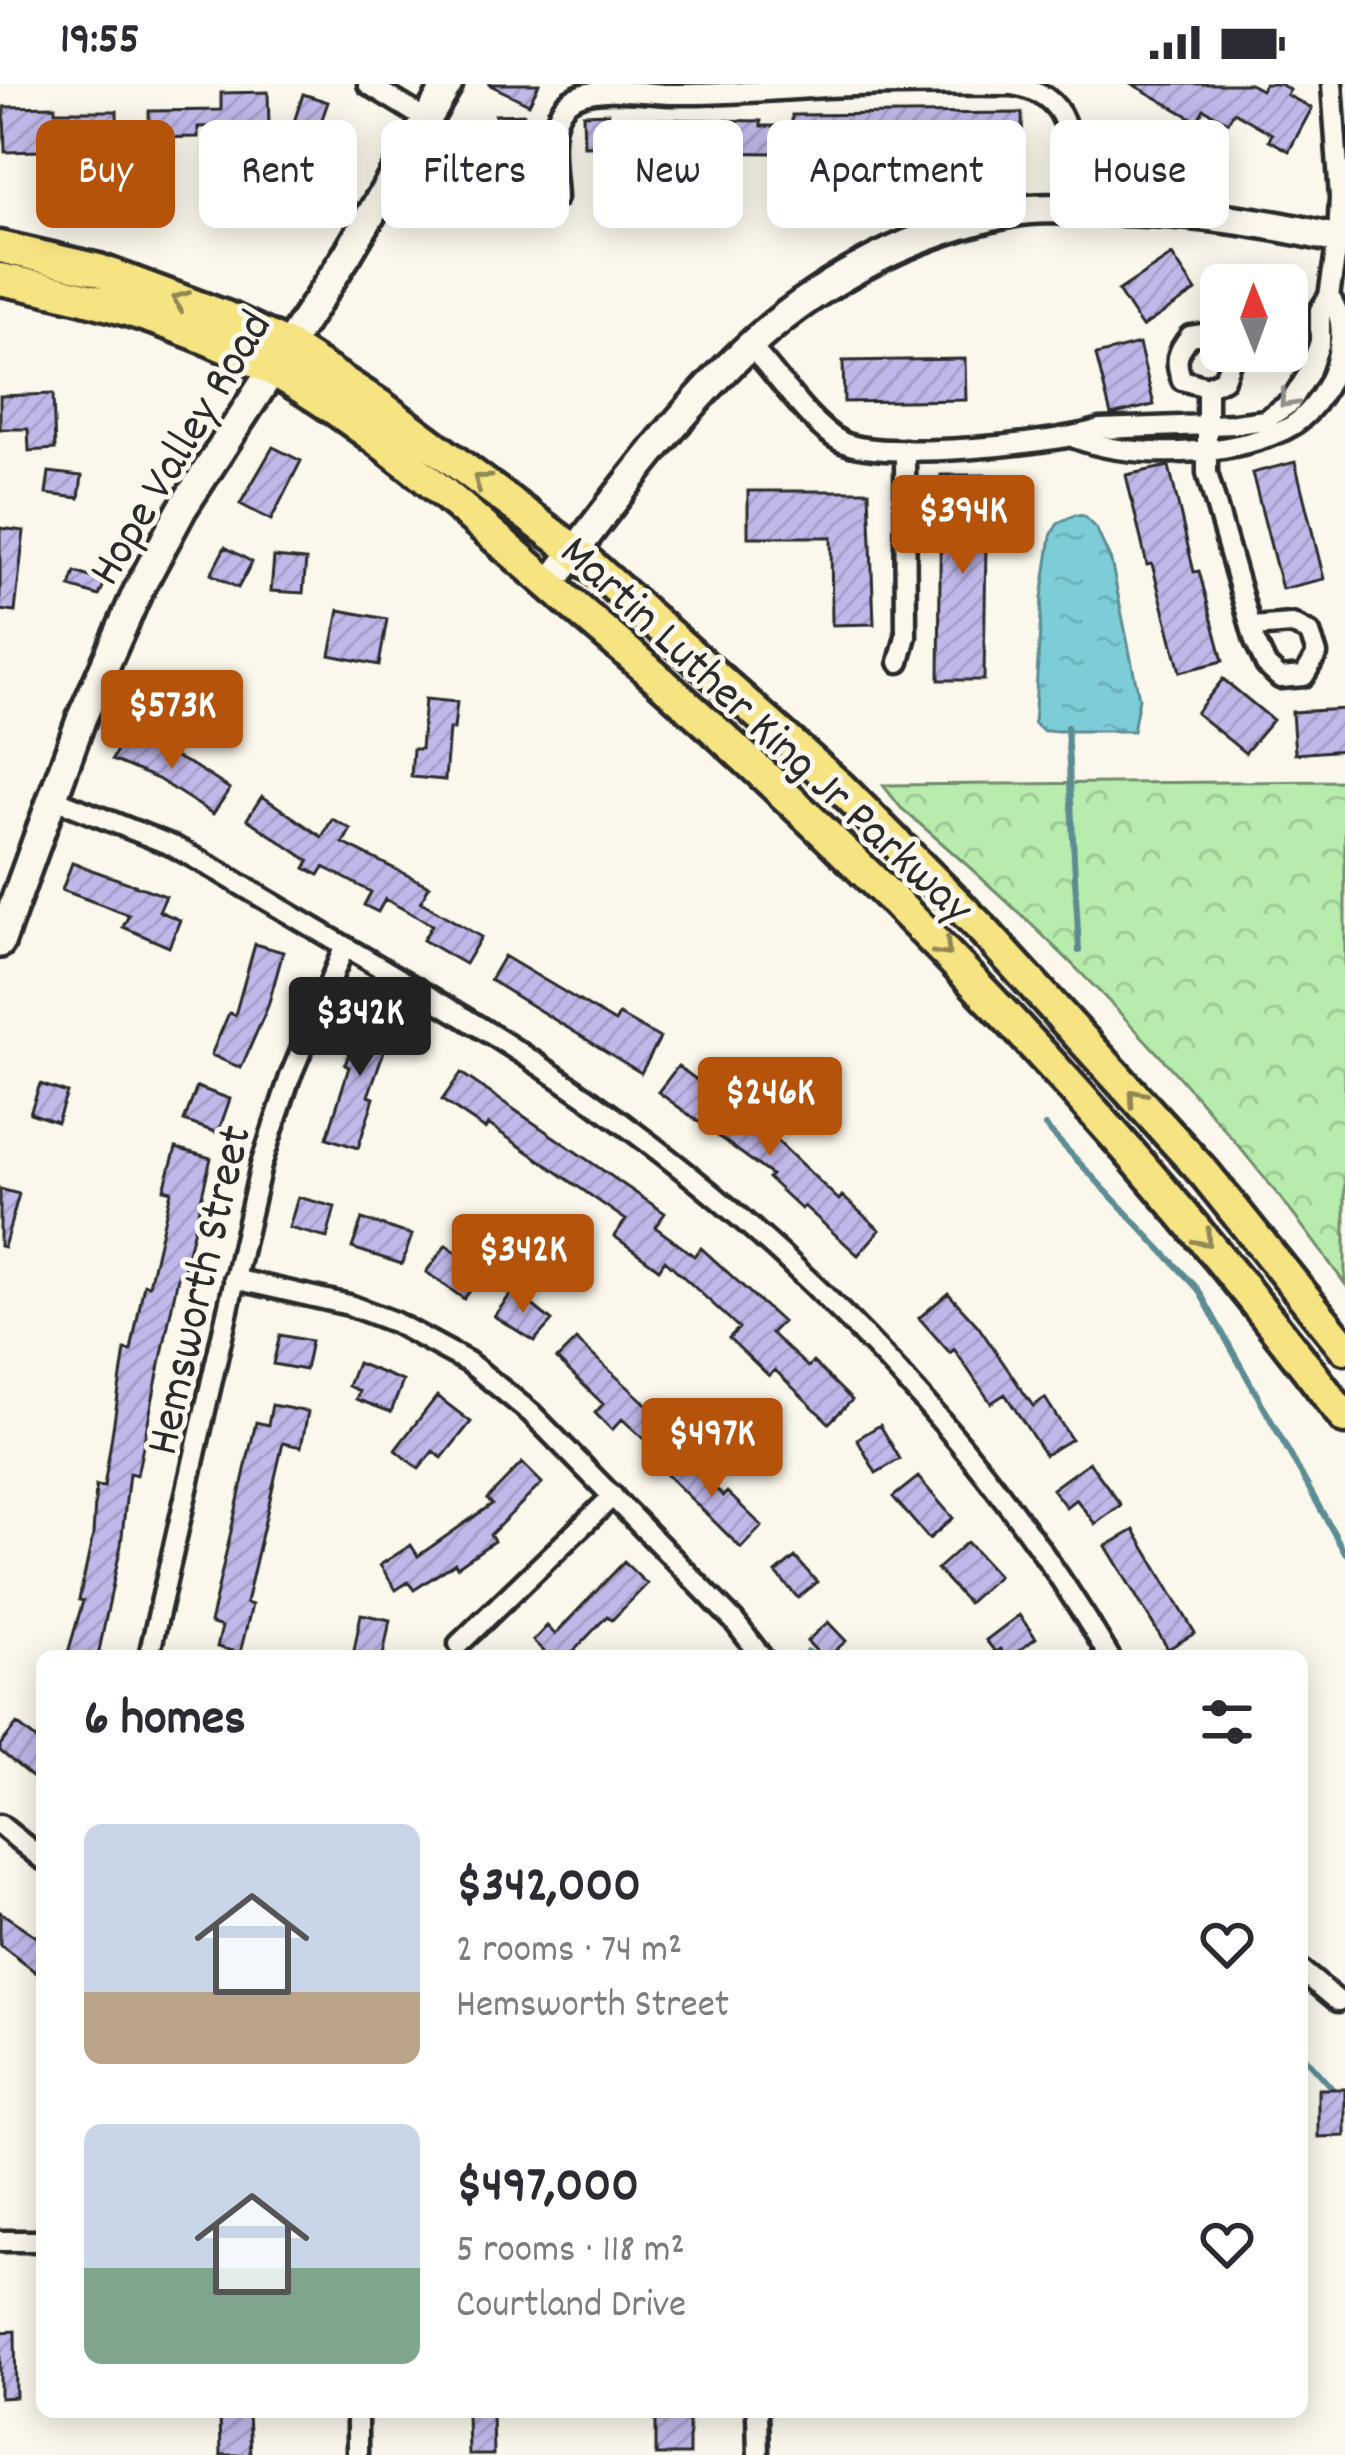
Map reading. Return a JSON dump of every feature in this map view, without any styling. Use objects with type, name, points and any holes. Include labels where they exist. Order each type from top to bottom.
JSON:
[{"type":"main road","name":"Hope Valley Road","points":[[427,120],[445,85]]},
{"type":"main road","name":"Hope Valley Road","points":[[0,943],[52,798],[138,591],[182,508],[381,194]]},
{"type":"main road","points":[[550,584],[696,403],[750,346],[816,294],[889,253],[957,226],[1017,211],[1050,210]]},
{"type":"main road","points":[[1229,218],[1341,240]]},
{"type":"main road","name":"Martin Luther King Jr Parkway","points":[[0,248],[99,270],[231,320],[550,584],[778,785],[991,997],[1223,1260],[1345,1418]]},
{"type":"main road","name":"Martin Luther King Jr Parkway","points":[[0,278],[108,302],[280,358],[379,405],[575,551],[841,788],[982,929],[1206,1175],[1345,1348]]},
{"type":"street","points":[[368,84],[427,120]]},
{"type":"street","points":[[750,346],[818,425],[841,442],[868,450],[960,450],[1075,438],[1100,429],[1265,420],[1290,403],[1309,373],[1320,342],[1320,310],[1329,296],[1341,240],[1331,84]]},
{"type":"street","points":[[557,120],[567,102],[596,92],[1012,85],[1036,89],[1066,120]]},
{"type":"street","points":[[1075,438],[1106,450],[1237,447],[1289,429],[1317,401],[1332,376],[1342,314],[1329,296]]},
{"type":"street","points":[[1200,334],[1190,336],[1178,350],[1182,380],[1207,387],[1224,379],[1226,372]]},
{"type":"street","points":[[1207,387],[1207,473],[1252,627]]},
{"type":"street","points":[[899,662],[906,636],[905,450]]},
{"type":"street","points":[[52,798],[172,846],[344,948],[524,1056],[689,1176],[811,1282],[896,1369],[1012,1512],[1105,1650]]},
{"type":"street","name":"Hemsworth Street","points":[[150,1650],[274,1119],[344,948]]},
{"type":"street","points":[[234,1279],[349,1305],[429,1339],[510,1392],[734,1621],[756,1650]]},
{"type":"street","points":[[459,1644],[613,1496]]},
{"type":"street","points":[[0,1825],[36,1854]]},
{"type":"street","points":[[1308,1976],[1338,2001]]},
{"type":"street","points":[[0,2241],[36,2241]]},
{"type":"street","points":[[357,2418],[357,2455]]},
{"type":"street","points":[[758,2418],[758,2455]]},
{"type":"green space","points":[[1345,781],[1345,1284],[1246,1155],[1138,1032],[1023,917],[901,808],[883,785]]},
{"type":"water","points":[[1084,516],[1096,528],[1111,561],[1139,698],[1133,731],[1043,731],[1034,723],[1051,536],[1058,523]]},
{"type":"building","points":[[488,84],[539,84],[529,104]]},
{"type":"building","points":[[1132,84],[1250,84],[1261,90],[1265,84],[1280,84],[1290,90],[1287,95],[1312,108],[1289,151],[1269,140],[1272,134],[1234,112],[1224,120],[1204,109],[1195,120]]},
{"type":"building","points":[[268,92],[269,120],[199,120],[198,137],[175,137],[175,120],[149,120],[149,111],[221,110],[221,93]]},
{"type":"building","points":[[303,94],[328,102],[325,120],[295,120]]},
{"type":"building","points":[[4,107],[117,111],[117,120],[36,120],[36,151],[5,152]]},
{"type":"building","points":[[1022,113],[1022,120],[792,120],[792,115]]},
{"type":"building","points":[[524,114],[524,120],[495,120],[495,115]]},
{"type":"building","points":[[583,114],[710,120],[593,120],[593,146],[584,146]]},
{"type":"building","points":[[743,121],[767,126],[767,153],[743,153]]},
{"type":"building","points":[[1172,255],[1196,291],[1142,327],[1118,291]]},
{"type":"building","points":[[1139,344],[1154,405],[1111,415],[1096,355]]},
{"type":"building","points":[[965,359],[966,400],[844,402],[843,361]]},
{"type":"building","points":[[53,394],[55,449],[29,451],[28,429],[0,429],[0,396]]},
{"type":"building","points":[[273,447],[301,461],[271,520],[240,504]]},
{"type":"building","points":[[1295,462],[1324,579],[1282,589],[1252,473]]},
{"type":"building","points":[[1169,466],[1194,572],[1199,571],[1223,661],[1180,672],[1126,475]]},
{"type":"building","points":[[49,472],[82,476],[79,498],[46,494]]},
{"type":"building","points":[[941,475],[987,475],[984,680],[939,680]]},
{"type":"building","points":[[748,491],[869,491],[874,624],[832,625],[831,537],[748,537]]},
{"type":"building","points":[[0,528],[24,531],[15,612],[0,610]]},
{"type":"building","points":[[225,547],[252,562],[238,588],[211,574]]},
{"type":"building","points":[[274,557],[306,560],[303,593],[271,591]]},
{"type":"building","points":[[75,572],[105,582],[99,596],[70,587]]},
{"type":"building","points":[[339,610],[387,619],[379,665],[330,655]]},
{"type":"building","points":[[1223,679],[1273,720],[1245,753],[1196,713]]},
{"type":"building","points":[[425,699],[457,702],[454,729],[449,729],[445,780],[411,777],[413,749],[421,749]]},
{"type":"building","points":[[1345,709],[1345,750],[1295,754],[1292,712]]},
{"type":"building","points":[[125,733],[230,789],[213,814],[158,779],[112,760]]},
{"type":"building","points":[[262,796],[322,837],[332,819],[351,829],[343,843],[429,886],[421,902],[481,937],[465,964],[423,940],[432,925],[385,899],[378,912],[364,905],[371,892],[324,867],[319,875],[305,868],[309,861],[247,819]]},
{"type":"building","points":[[72,863],[166,896],[159,911],[180,920],[169,947],[123,927],[129,915],[62,890]]},
{"type":"building","points":[[255,944],[283,952],[268,1006],[241,1068],[211,1055],[229,1013],[235,1015]]},
{"type":"building","points":[[504,956],[615,1022],[619,1015],[660,1038],[641,1073],[490,980]]},
{"type":"building","points":[[364,1010],[395,1020],[368,1096],[374,1098],[358,1148],[327,1138]]},
{"type":"building","points":[[678,1066],[773,1137],[839,1200],[842,1196],[880,1230],[858,1255],[804,1206],[801,1209],[768,1178],[771,1175],[658,1092]]},
{"type":"building","points":[[461,1073],[665,1213],[655,1227],[694,1256],[701,1248],[782,1322],[771,1333],[808,1367],[813,1362],[852,1400],[829,1423],[775,1370],[769,1376],[729,1338],[739,1328],[665,1260],[659,1269],[614,1236],[626,1220],[488,1124],[485,1129],[442,1100]]},
{"type":"building","points":[[40,1084],[67,1093],[57,1122],[30,1113]]},
{"type":"building","points":[[197,1087],[230,1099],[218,1133],[184,1121]]},
{"type":"building","points":[[176,1148],[211,1158],[183,1273],[179,1272],[137,1475],[129,1473],[121,1545],[99,1650],[69,1650],[83,1601],[79,1600],[93,1535],[96,1486],[104,1487],[125,1350],[131,1351],[144,1284],[149,1285],[171,1191],[164,1189]]},
{"type":"building","points":[[0,1189],[19,1194],[4,1247],[0,1246]]},
{"type":"building","points":[[298,1197],[335,1207],[327,1238],[289,1228]]},
{"type":"building","points":[[362,1219],[412,1235],[402,1264],[352,1248]]},
{"type":"building","points":[[446,1245],[484,1272],[464,1299],[426,1272]]},
{"type":"building","points":[[514,1290],[552,1321],[534,1341],[494,1316]]},
{"type":"building","points":[[948,1293],[978,1326],[1033,1406],[1045,1398],[1071,1439],[1045,1455],[1005,1394],[991,1403],[954,1349],[950,1353],[919,1318]]},
{"type":"building","points":[[280,1335],[311,1341],[305,1370],[273,1364]]},
{"type":"building","points":[[576,1340],[663,1419],[644,1439],[622,1419],[612,1430],[595,1413],[603,1404],[557,1359]]},
{"type":"building","points":[[357,1363],[403,1381],[391,1412],[356,1399],[359,1391],[348,1386]]},
{"type":"building","points":[[437,1396],[471,1422],[442,1458],[433,1451],[419,1469],[395,1450]]},
{"type":"building","points":[[272,1405],[308,1412],[301,1447],[283,1443],[246,1603],[252,1605],[241,1650],[228,1650],[217,1647],[222,1627],[210,1623],[256,1422],[268,1425]]},
{"type":"building","points":[[880,1425],[900,1459],[876,1473],[857,1439]]},
{"type":"building","points":[[680,1451],[723,1496],[727,1492],[762,1526],[741,1548],[661,1469]]},
{"type":"building","points":[[1089,1462],[1121,1505],[1095,1524],[1076,1499],[1066,1507],[1052,1489]]},
{"type":"building","points":[[522,1463],[542,1483],[490,1535],[494,1541],[414,1590],[408,1582],[396,1590],[380,1565],[411,1545],[418,1556],[492,1504],[487,1499]]},
{"type":"building","points":[[918,1477],[953,1518],[929,1539],[893,1497]]},
{"type":"building","points":[[1134,1530],[1195,1633],[1168,1649],[1106,1546]]},
{"type":"building","points":[[967,1542],[998,1576],[968,1603],[937,1569]]},
{"type":"building","points":[[795,1557],[817,1582],[798,1598],[776,1573]]},
{"type":"building","points":[[624,1562],[647,1584],[575,1650],[543,1650],[533,1641],[547,1626],[555,1634]]},
{"type":"building","points":[[361,1614],[390,1620],[384,1650],[354,1650]]},
{"type":"building","points":[[1019,1615],[1036,1638],[1020,1650],[994,1650],[986,1640]]},
{"type":"building","points":[[828,1622],[846,1641],[836,1650],[815,1650],[807,1641]]},
{"type":"building","points":[[17,1724],[36,1739],[36,1780],[0,1751]]},
{"type":"building","points":[[0,1912],[36,1936],[36,1972],[0,1945]]},
{"type":"building","points":[[1318,2089],[1345,2089],[1345,2136],[1318,2137]]},
{"type":"building","points":[[15,2331],[16,2397],[0,2398],[0,2332]]},
{"type":"building","points":[[219,2418],[248,2418],[250,2455],[220,2455]]},
{"type":"building","points":[[467,2418],[492,2418],[493,2455],[468,2455]]},
{"type":"building","points":[[656,2420],[689,2420],[689,2455],[656,2455]]},
{"type":"waterway","points":[[1067,727],[1079,951]]},
{"type":"waterway","points":[[1045,1126],[1198,1289],[1345,1553]]},
{"type":"waterway","points":[[1308,2062],[1345,2103]]}]
